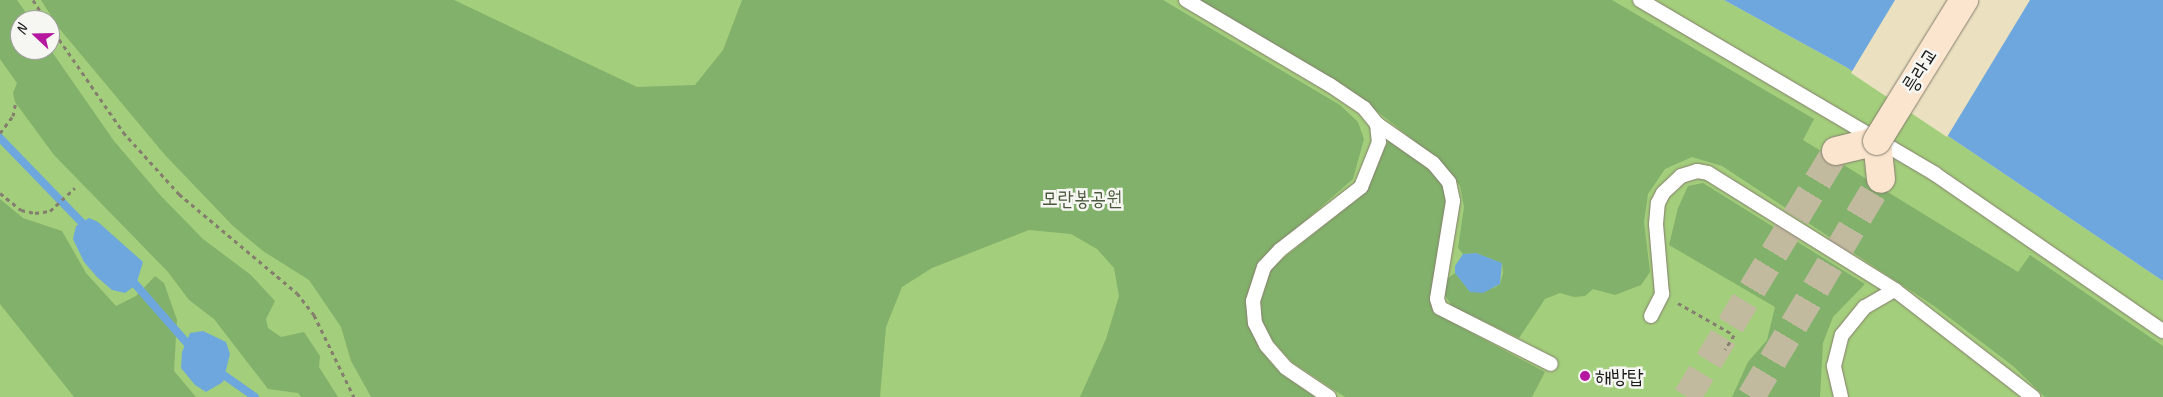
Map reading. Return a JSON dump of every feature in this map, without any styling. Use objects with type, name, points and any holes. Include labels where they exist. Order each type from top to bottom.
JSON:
[{"type":"main road","name":"릉라교","points":[[1877,141],[1964,0]]},
{"type":"main road","points":[[1836,151],[1877,141],[1881,178]]},
{"type":"lane","points":[[1186,0],[1330,85],[1364,108],[1377,124],[1433,162],[1450,182],[1454,201],[1437,299],[1440,308],[1550,364]]},
{"type":"lane","points":[[1640,0],[1935,174],[2163,331]]},
{"type":"lane","points":[[1329,397],[1286,368],[1266,346],[1255,323],[1253,301],[1264,267],[1280,250],[1361,187],[1380,142],[1377,124]]},
{"type":"lane","points":[[1651,316],[1662,294],[1656,224],[1658,203],[1672,183],[1697,171],[1721,179],[1895,290],[2034,397]]},
{"type":"lane","points":[[1840,397],[1834,366],[1842,335],[1865,307],[1895,290]]},
{"type":"path","points":[[60,41],[123,132],[179,194],[297,293],[314,315],[354,397]]},
{"type":"path","points":[[0,133],[13,116],[16,101]]},
{"type":"path","points":[[0,193],[21,210],[34,213],[50,211],[75,188]]},
{"type":"path","points":[[1662,294],[1734,335],[1726,350]]},
{"type":"green space","name":"모란봉공원","points":[[0,0],[1724,0],[1846,67],[2163,281],[2163,397],[0,397]]},
{"type":"green space","points":[[0,0],[17,0],[24,10],[10,10],[10,60],[58,60],[114,141],[161,196],[203,239],[251,275],[275,301],[266,319],[268,328],[281,337],[304,332],[320,356],[319,367],[338,397],[301,397],[298,393],[268,389],[214,319],[189,300],[168,272],[54,155],[15,102],[13,93],[17,83],[0,59]]},
{"type":"green space","points":[[41,0],[454,0],[637,87],[695,85],[723,50],[742,0],[1163,0],[1340,105],[1358,122],[1364,139],[1353,179],[1259,261],[1246,302],[1249,325],[1260,350],[1281,374],[1315,397],[1080,397],[1106,339],[1119,296],[1114,268],[1097,249],[1071,234],[1029,230],[932,268],[902,287],[886,327],[880,397],[371,397],[351,361],[341,327],[309,280],[263,251],[233,226],[165,155],[60,29],[60,10],[47,10]]},
{"type":"green space","points":[[1197,0],[1612,0],[1814,119],[1803,140],[2018,272],[2030,255],[2163,346],[2163,397],[2045,397],[2013,366],[1934,306],[1722,166],[1692,157],[1665,169],[1648,194],[1644,222],[1650,272],[1641,285],[1615,295],[1593,289],[1585,296],[1574,297],[1560,293],[1545,299],[1519,338],[1452,306],[1445,295],[1447,279],[1455,273],[1470,292],[1494,288],[1500,284],[1503,273],[1502,263],[1476,253],[1463,254],[1458,248],[1464,207],[1460,186],[1442,163],[1363,100]]},
{"type":"green space","points":[[1389,139],[1435,170],[1444,186],[1446,219],[1434,282],[1434,313],[1545,372],[1532,397],[1345,397],[1292,362],[1273,341],[1262,320],[1261,301],[1271,268],[1365,193]]},
{"type":"green space","points":[[1703,183],[1865,284],[1833,317],[1823,343],[1820,397],[1732,397],[1748,362],[1767,340],[1775,307],[1669,245],[1678,208],[1688,186]]},
{"type":"green space","points":[[0,199],[23,218],[62,231],[86,273],[116,306],[136,296],[155,276],[164,283],[177,320],[174,371],[196,397],[74,397],[0,304]]},
{"type":"water","points":[[1724,0],[2163,0],[2163,281],[1846,67]]},
{"type":"water","points":[[89,218],[98,222],[143,262],[136,285],[125,293],[112,290],[84,262],[73,239],[76,226]]},
{"type":"water","points":[[1476,253],[1502,263],[1500,284],[1483,293],[1470,292],[1455,273],[1455,266],[1463,254]]},
{"type":"water","points":[[203,331],[226,342],[230,354],[223,382],[206,392],[195,385],[181,368],[182,352],[190,333]]},
{"type":"pier","points":[[1895,0],[2030,0],[1947,137],[1851,73]]},
{"type":"waterway","points":[[0,138],[89,230]]},
{"type":"waterway","points":[[129,277],[192,349]]},
{"type":"waterway","points":[[218,371],[255,397]]},
{"type":"tunnel","points":[[1687,397],[1836,151]]},
{"type":"tunnel","points":[[1751,397],[1881,179]]},
{"type":"place","name":"해방탑","points":[[1585,376]]}]
